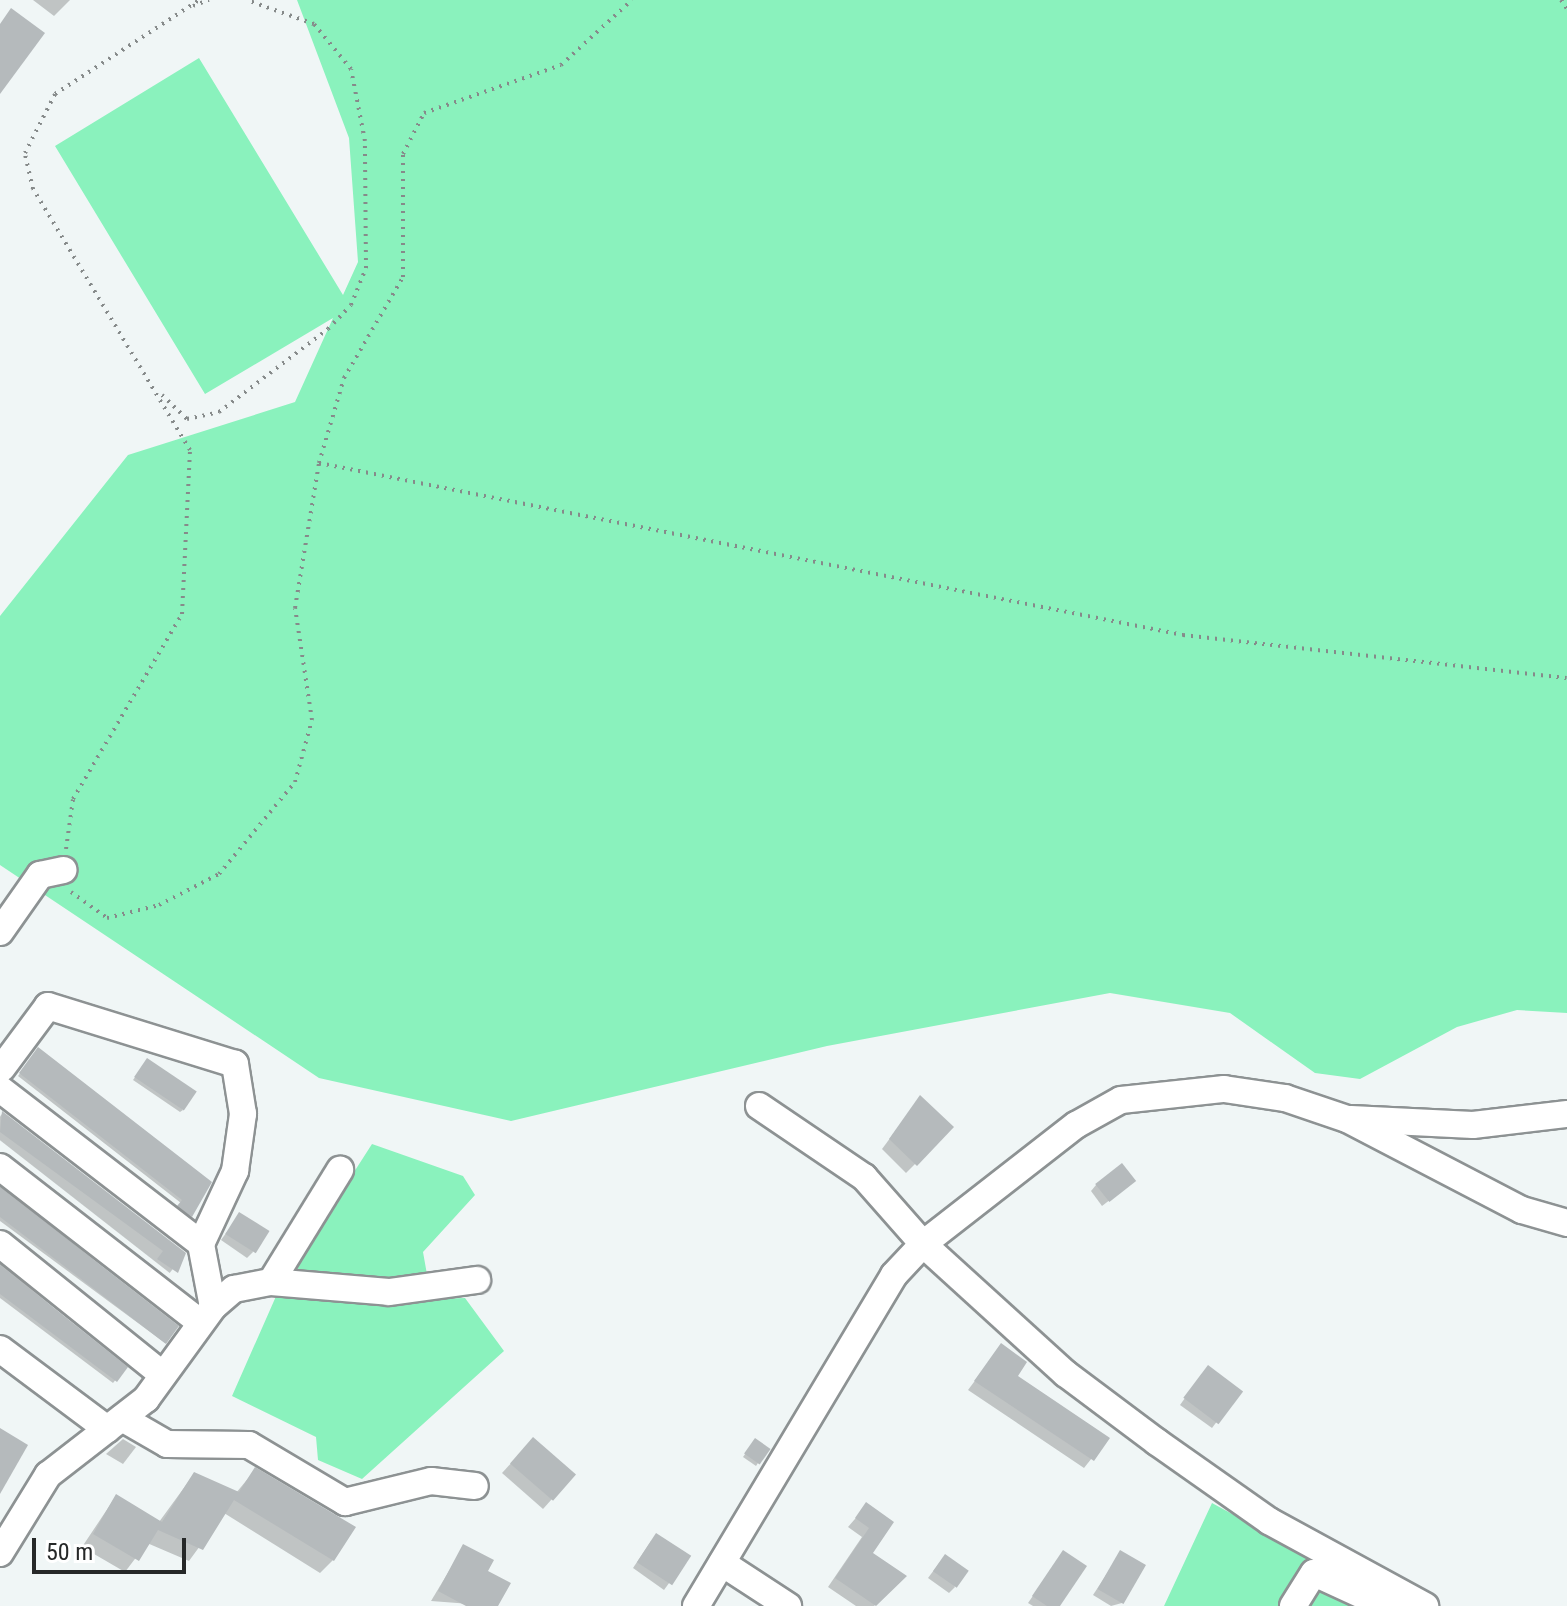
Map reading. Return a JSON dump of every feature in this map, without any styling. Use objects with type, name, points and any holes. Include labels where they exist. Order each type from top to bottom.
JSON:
[{"type":"street","points":[[0,932],[40,875],[63,870]]},
{"type":"street","points":[[201,1244],[0,1072],[48,1006],[235,1064],[243,1114],[235,1171],[201,1244],[207,1315]]},
{"type":"street","points":[[696,1606],[894,1275],[923,1244],[1076,1125],[1121,1100],[1224,1089],[1285,1098],[1347,1119],[1522,1210],[1567,1223]]},
{"type":"street","points":[[759,1106],[864,1177],[923,1244],[1066,1374],[1269,1521],[1425,1606]]},
{"type":"street","points":[[1347,1119],[1473,1125],[1567,1114]]},
{"type":"street","points":[[0,1167],[207,1315]]},
{"type":"street","points":[[271,1282],[340,1170]]},
{"type":"street","points":[[0,1244],[163,1375]]},
{"type":"street","points":[[0,1553],[48,1475],[114,1423],[163,1375],[207,1315],[234,1289],[271,1282],[389,1292],[477,1280]]},
{"type":"street","points":[[0,1349],[114,1423],[167,1444],[249,1445],[345,1502],[431,1481],[475,1486]]},
{"type":"street","points":[[722,1563],[788,1606]]},
{"type":"street","points":[[1293,1606],[1314,1573],[1386,1606]]},
{"type":"path","points":[[199,0],[55,94],[25,153],[33,189],[190,450],[182,614],[73,799],[63,870],[72,894],[107,918],[159,905],[219,874],[295,782],[312,720],[295,608],[319,463],[344,378],[403,277],[403,154],[424,113],[561,65],[632,0]]},
{"type":"path","points":[[181,11],[209,0]]},
{"type":"path","points":[[157,391],[187,419],[219,412],[328,329],[351,305],[366,268],[365,141],[351,69],[314,24],[247,0]]},
{"type":"path","points":[[1561,0],[1567,9]]},
{"type":"path","points":[[319,463],[1183,635],[1567,678]]},
{"type":"green space","points":[[297,0],[1567,0],[1567,1013],[1517,1010],[1457,1027],[1360,1079],[1315,1073],[1230,1013],[1110,993],[827,1046],[511,1121],[319,1078],[0,865],[0,616],[128,455],[295,402],[333,318],[205,394],[55,146],[199,58],[343,295],[358,262],[349,138]]},
{"type":"green space","points":[[372,1144],[463,1176],[475,1195],[423,1252],[428,1280],[371,1283],[299,1272],[295,1264]]},
{"type":"green space","points":[[277,1294],[328,1302],[465,1298],[504,1351],[362,1479],[318,1460],[316,1437],[232,1396]]},
{"type":"green space","points":[[1212,1503],[1344,1575],[1404,1606],[1164,1606]]},
{"type":"building","points":[[11,8],[45,33],[0,94],[0,24]]},
{"type":"building","points":[[38,1047],[212,1182],[192,1217],[177,1206],[182,1200],[19,1073]]},
{"type":"building","points":[[147,1058],[197,1092],[184,1111],[134,1077]]},
{"type":"building","points":[[920,1095],[954,1127],[917,1166],[889,1139]]},
{"type":"building","points":[[2,1111],[186,1253],[178,1273],[157,1259],[163,1251],[0,1132]]},
{"type":"building","points":[[1122,1163],[1136,1181],[1109,1202],[1095,1184]]},
{"type":"building","points":[[0,1187],[179,1326],[166,1344],[0,1217]]},
{"type":"building","points":[[239,1212],[270,1231],[256,1253],[225,1234]]},
{"type":"building","points":[[0,1265],[128,1367],[117,1382],[0,1294]]},
{"type":"building","points":[[1001,1343],[1027,1362],[1018,1376],[1110,1438],[1094,1461],[974,1381]]},
{"type":"building","points":[[1208,1365],[1243,1391],[1218,1424],[1183,1398]]},
{"type":"building","points":[[0,1428],[28,1445],[0,1494]]},
{"type":"building","points":[[533,1437],[576,1474],[553,1501],[510,1463]]},
{"type":"building","points":[[755,1438],[771,1449],[760,1464],[744,1454]]},
{"type":"building","points":[[255,1467],[356,1527],[334,1561],[234,1500],[203,1550],[158,1530],[139,1561],[93,1534],[116,1494],[162,1522],[194,1472],[239,1492]]},
{"type":"building","points":[[866,1502],[894,1522],[873,1553],[907,1576],[876,1606],[835,1578],[869,1528],[855,1518]]},
{"type":"building","points":[[656,1533],[691,1556],[672,1585],[637,1562]]},
{"type":"building","points":[[463,1544],[494,1560],[488,1571],[511,1583],[498,1606],[466,1606],[438,1591]]},
{"type":"building","points":[[1063,1550],[1087,1566],[1060,1606],[1047,1606],[1032,1596]]},
{"type":"building","points":[[1120,1550],[1146,1565],[1123,1604],[1098,1589]]},
{"type":"building","points":[[945,1554],[969,1571],[957,1588],[933,1571]]}]
